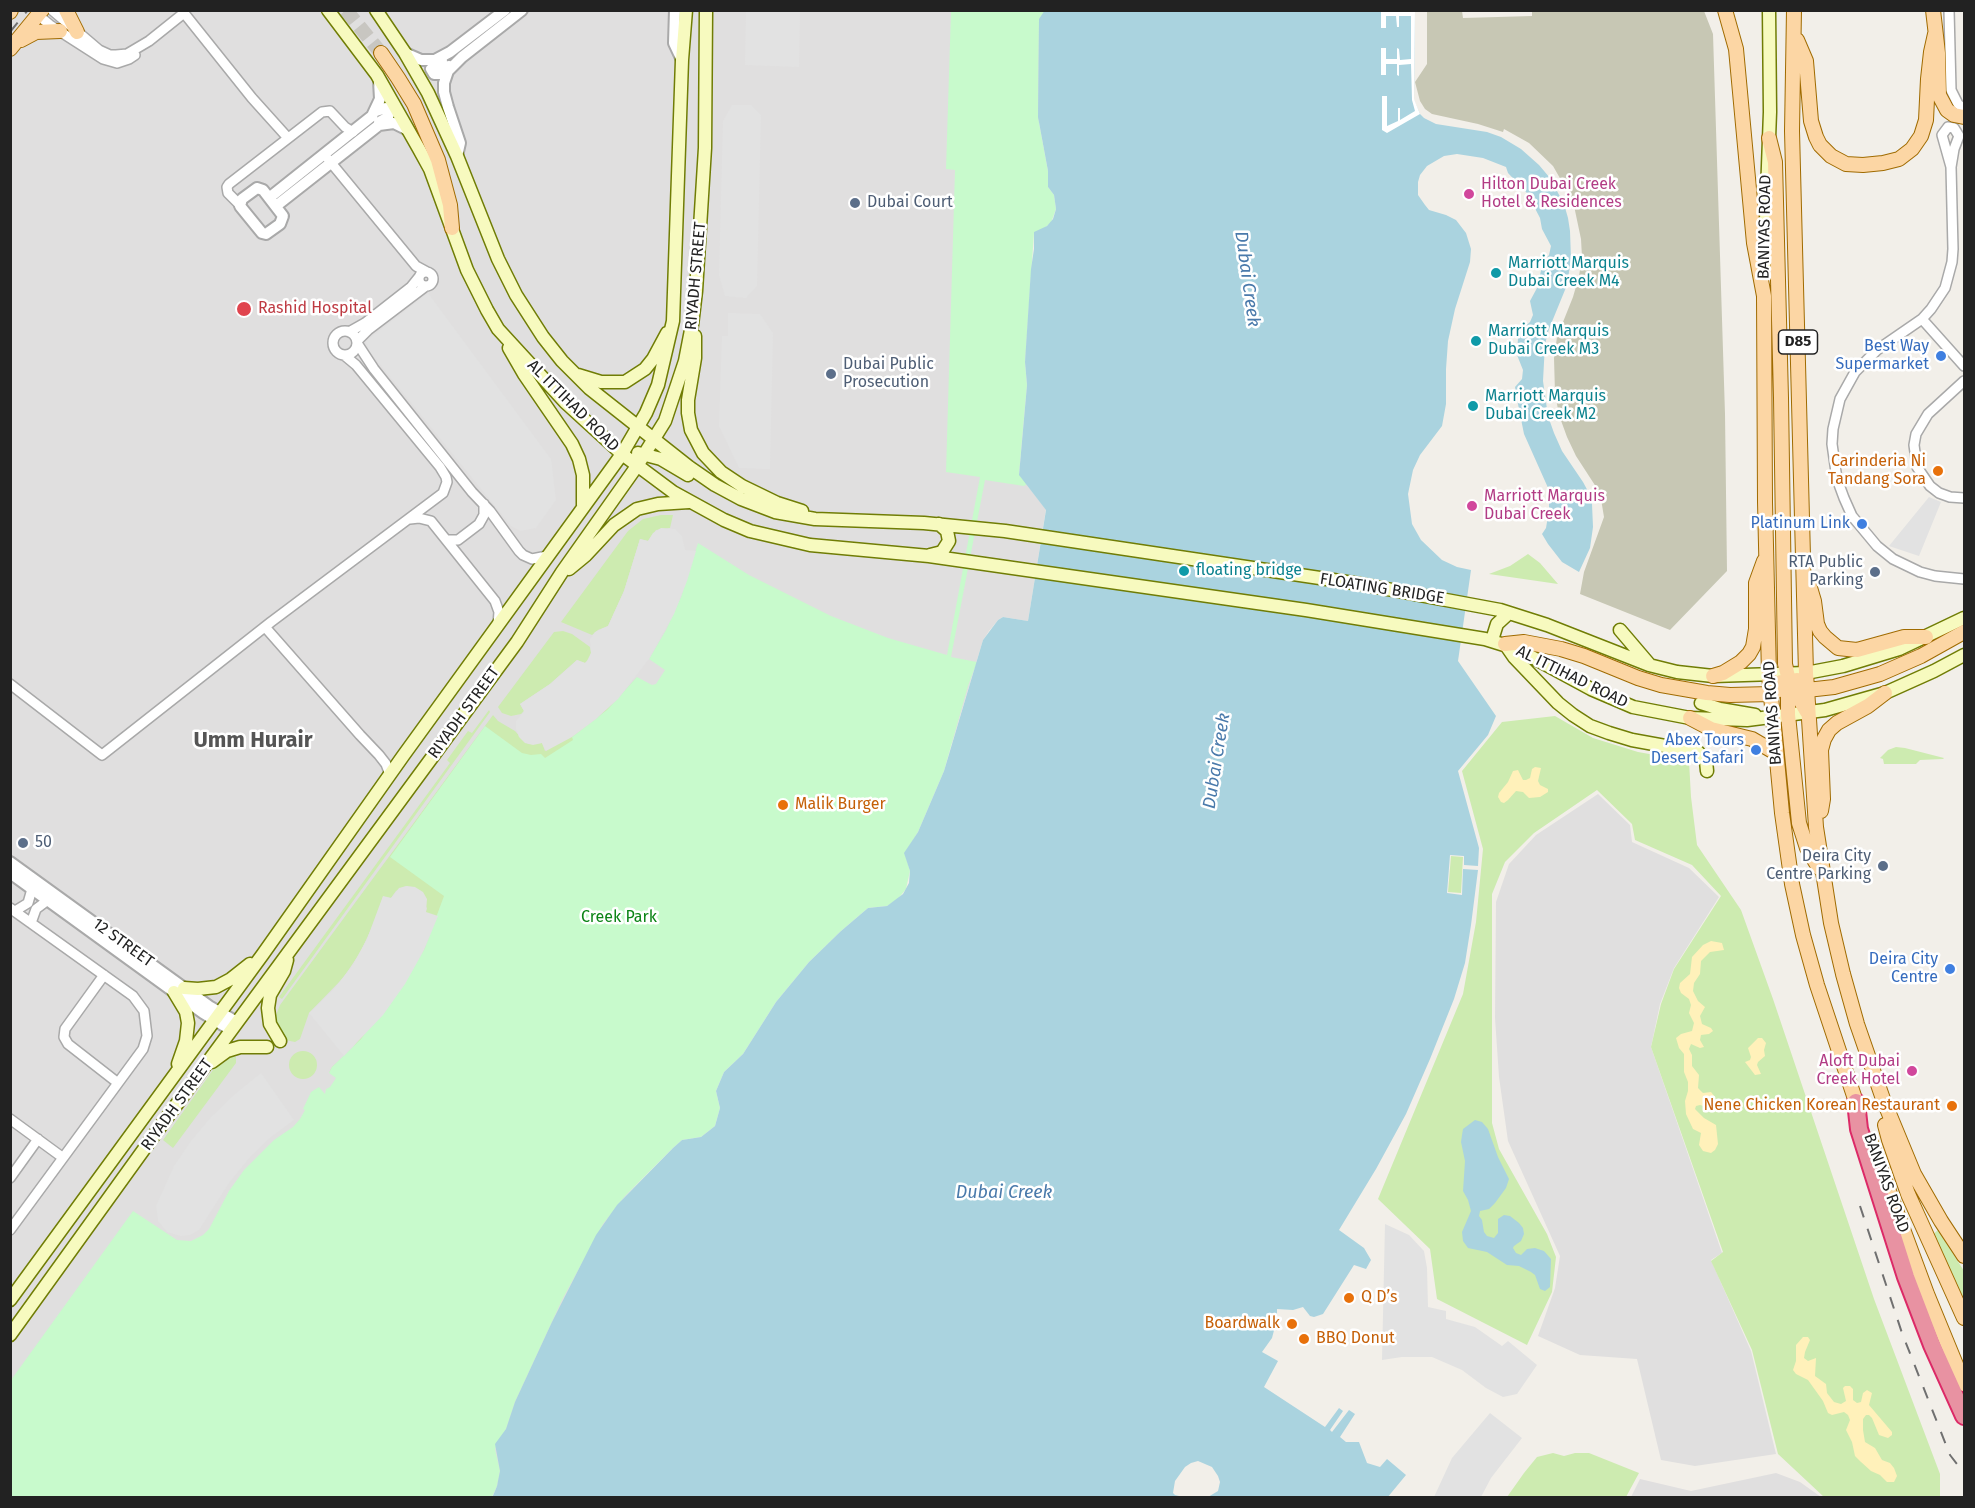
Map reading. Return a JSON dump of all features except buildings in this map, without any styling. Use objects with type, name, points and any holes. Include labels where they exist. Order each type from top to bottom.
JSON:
[{"type":"highway","points":[[1856,1102],[1859,1129],[1906,1277],[1932,1345],[1965,1416]]},
{"type":"main road","points":[[66,10],[77,32]]},
{"type":"main road","name":"AL ITTIHAD ROAD","points":[[328,10],[377,75],[408,129],[429,169],[467,270],[498,329],[565,402],[622,454],[656,481],[689,502],[750,531],[810,545],[929,556],[999,566]]},
{"type":"main road","name":"AL ITTIHAD ROAD","points":[[376,10],[428,93],[457,156],[511,287],[543,337],[569,369],[589,388],[689,467],[741,499],[775,512],[796,517],[939,524],[1005,531]]},
{"type":"main road","name":"RIYADH STREET","points":[[10,1300],[263,954],[622,454],[646,414],[658,385],[673,321],[682,60],[686,10]]},
{"type":"main road","name":"RIYADH STREET","points":[[10,1335],[200,1072],[517,642],[663,425],[676,392],[692,325],[700,246],[705,148],[706,10]]},
{"type":"main road","points":[[1725,10],[1736,49],[1754,243],[1764,296]]},
{"type":"main road","name":"BANIYAS ROAD","points":[[1769,10],[1769,138],[1764,296],[1771,694],[1768,717],[1776,753],[1797,910],[1815,976],[1856,1102],[1927,1294],[1965,1384]]},
{"type":"main road","name":"BANIYAS ROAD","points":[[1794,10],[1792,131],[1806,673],[1792,687],[1809,713],[1816,827],[1822,872],[1843,974],[1874,1073]]},
{"type":"main road","points":[[1934,10],[1939,95],[1942,103],[1954,115],[1965,117]]},
{"type":"main road","points":[[12,47],[37,12]]},
{"type":"main road","points":[[12,47],[36,32],[60,31]]},
{"type":"main road","points":[[1795,36],[1806,61],[1811,121],[1816,137],[1825,151],[1839,161],[1846,164],[1863,165],[1899,159],[1912,149],[1922,136],[1926,120],[1928,79],[1935,34]]},
{"type":"main road","points":[[381,53],[414,104],[434,150],[445,183],[452,228]]},
{"type":"main road","points":[[1769,138],[1774,162],[1781,398],[1785,664],[1792,687],[1788,715],[1799,823],[1807,848],[1822,872]]},
{"type":"main road","points":[[569,369],[590,380],[625,382],[645,369],[673,321]]},
{"type":"main road","points":[[692,325],[696,347],[688,413],[692,430],[703,453],[725,476],[750,491],[777,503],[835,520]]},
{"type":"main road","points":[[498,329],[524,374],[572,444],[583,475],[583,506]]},
{"type":"main road","points":[[646,414],[652,423],[663,425]]},
{"type":"main road","points":[[622,454],[645,454],[668,463],[721,494],[741,499]]},
{"type":"main road","points":[[610,469],[619,466],[626,470],[628,478]]},
{"type":"main road","points":[[562,572],[586,555],[614,525],[637,509],[658,504],[689,502]]},
{"type":"main road","points":[[929,556],[942,552],[949,542],[947,531],[939,524]]},
{"type":"main road","name":"FLOATING BRIDGE","points":[[1005,531],[1360,584],[1509,613]]},
{"type":"main road","points":[[1713,676],[1741,662],[1753,647],[1756,629],[1756,583],[1767,557]]},
{"type":"main road","name":"FLOATING BRIDGE","points":[[999,566],[1295,609],[1499,642]]},
{"type":"main road","points":[[1803,570],[1812,593],[1820,631],[1838,648],[1857,650],[1904,637],[1926,637]]},
{"type":"main road","points":[[1509,613],[1497,624],[1499,642],[1558,703],[1573,715],[1609,733],[1632,740],[1698,752],[1706,761],[1707,771]]},
{"type":"main road","name":"AL ITTIHAD ROAD","points":[[1509,613],[1547,625],[1649,665],[1677,672],[1713,676],[1769,675]]},
{"type":"main road","points":[[1806,673],[1881,656],[1965,618]]},
{"type":"main road","points":[[1620,630],[1649,665]]},
{"type":"main road","points":[[1499,642],[1524,642],[1561,649],[1638,678],[1683,690],[1730,695],[1771,694],[1792,687],[1857,682],[1910,661],[1965,632]]},
{"type":"main road","name":"AL ITTIHAD ROAD","points":[[1499,642],[1613,699],[1643,710],[1690,718],[1728,720],[1809,713],[1885,693],[1965,655]]},
{"type":"main road","points":[[1769,675],[1792,687]]},
{"type":"main road","points":[[1701,704],[1768,717],[1792,687]]},
{"type":"main road","points":[[1816,827],[1823,799],[1821,750],[1824,739],[1837,723],[1868,706],[1885,693]]},
{"type":"main road","points":[[1690,718],[1711,729],[1752,739],[1776,753]]},
{"type":"main road","points":[[175,1074],[186,1041],[188,1023],[179,990],[207,988],[224,983],[263,954]]},
{"type":"main road","points":[[280,1041],[270,1024],[268,1008],[270,995],[284,971],[287,955]]},
{"type":"main road","points":[[233,1013],[234,1026],[222,1028],[215,1025],[218,1015],[233,1013]]},
{"type":"main road","points":[[200,1072],[221,1055],[234,1049],[246,1046],[267,1047]]},
{"type":"main road","points":[[1874,1073],[1892,1125],[1914,1174],[1941,1221],[1965,1256]]},
{"type":"main road","points":[[1874,1073],[1889,1140],[1908,1194],[1965,1318]]},
{"type":"street","points":[[52,10],[99,50],[110,55],[127,54],[184,14],[252,98],[288,138]]},
{"type":"street","points":[[457,156],[460,143],[448,107],[444,85],[448,71],[453,57],[505,10]]},
{"type":"street","points":[[405,53],[429,61],[453,57],[522,10]]},
{"type":"street","points":[[675,10],[674,43],[682,60]]},
{"type":"street","points":[[1949,10],[1951,90],[1958,104],[1965,109]]},
{"type":"street","points":[[37,12],[60,31],[103,59],[117,63],[134,56],[149,40]]},
{"type":"street","points":[[376,111],[381,95],[377,75]]},
{"type":"street","points":[[273,202],[327,158],[376,111],[388,109],[390,115],[375,124],[374,129]]},
{"type":"street","points":[[239,204],[257,188],[263,190],[273,202],[282,213],[282,221],[264,234],[228,194],[229,184],[319,114],[328,110],[353,132]]},
{"type":"street","points":[[327,158],[382,124],[396,123],[408,129]]},
{"type":"street","points":[[327,158],[416,266],[422,275],[421,284],[426,286],[368,330],[357,343],[354,351],[344,355]]},
{"type":"street","points":[[1951,167],[1952,262],[1945,288],[1922,319],[1865,360],[1847,385],[1840,399],[1833,429],[1833,460],[1844,498],[1858,524],[1877,546],[1893,559],[1920,572],[1965,579]]},
{"type":"street","points":[[10,684],[102,755],[265,627],[435,499],[446,488],[444,472],[356,365],[337,352],[333,342],[337,334],[349,332],[365,323],[411,287],[422,275]]},
{"type":"street","points":[[1922,319],[1965,366]]},
{"type":"street","points":[[349,332],[399,402],[484,504],[523,555],[532,559],[547,556]]},
{"type":"street","points":[[1965,381],[1928,414],[1916,434],[1914,445],[1917,467],[1930,486],[1950,497],[1965,498]]},
{"type":"street","points":[[431,521],[435,499]]},
{"type":"street","points":[[447,540],[458,540],[479,524],[484,515],[484,504]]},
{"type":"street","points":[[408,520],[419,518],[431,521],[495,601],[499,612],[498,624]]},
{"type":"street","points":[[265,627],[380,755],[390,775]]},
{"type":"street","points":[[380,755],[403,756]]},
{"type":"street","name":"12 STREET","points":[[10,862],[179,990]]},
{"type":"street","name":"12 STREET","points":[[10,873],[218,1015]]},
{"type":"street","points":[[13,909],[28,903],[32,889]]},
{"type":"street","points":[[31,923],[36,909],[48,900]]},
{"type":"street","points":[[10,1230],[145,1045],[146,1017],[138,1000],[13,909]]},
{"type":"street","points":[[104,975],[65,1029],[64,1037],[68,1044],[118,1083]]},
{"type":"street","points":[[10,1119],[62,1157]]},
{"type":"street","points":[[10,1178],[38,1139]]},
{"type":"shaded area","points":[[10,11],[1045,11],[1019,475],[1046,509],[1028,621],[1003,617],[989,631],[983,640],[952,743],[654,1166],[617,1205],[492,1497],[11,1497]]},
{"type":"shaded area","points":[[746,11],[800,11],[799,67],[745,65]]},
{"type":"shaded area","points":[[1427,11],[1462,11],[1463,18],[1532,16],[1532,11],[1704,11],[1713,34],[1725,414],[1727,571],[1670,630],[1580,594],[1584,572],[1604,517],[1600,493],[1576,456],[1567,437],[1559,415],[1555,393],[1554,358],[1557,337],[1573,297],[1582,257],[1581,239],[1573,201],[1553,166],[1529,143],[1504,129],[1503,132],[1432,114],[1420,101],[1415,82],[1427,64]]},
{"type":"shaded area","points":[[732,105],[751,105],[761,115],[757,286],[746,298],[725,296],[719,275],[723,121]]},
{"type":"shaded area","points":[[428,293],[551,459],[556,500],[536,528],[521,531],[511,526],[369,351],[366,341]]},
{"type":"shaded area","points":[[728,313],[760,314],[773,333],[770,469],[739,468],[719,426],[722,336],[728,336]]},
{"type":"shaded area","points":[[1929,497],[1941,502],[1919,556],[1889,546]]},
{"type":"shaded area","points":[[661,528],[675,529],[682,536],[685,550],[696,551],[674,614],[649,659],[618,699],[572,737],[546,751],[542,743],[533,745],[525,743],[519,737],[516,729],[516,721],[524,711],[520,704],[550,684],[577,660],[585,663],[587,661],[591,653],[590,639],[595,632],[608,626],[624,591],[640,539],[648,541],[653,533]]},
{"type":"shaded area","points":[[1598,794],[1630,825],[1632,842],[1689,868],[1719,897],[1674,968],[1660,1004],[1651,1047],[1722,1253],[1711,1260],[1751,1351],[1776,1454],[1695,1466],[1661,1460],[1637,1359],[1580,1355],[1538,1336],[1555,1288],[1560,1256],[1508,1141],[1499,1077],[1495,1018],[1496,902],[1509,864],[1536,835]]},
{"type":"shaded area","points":[[415,887],[423,892],[427,899],[426,912],[438,916],[424,950],[405,984],[383,1015],[344,1056],[309,1013],[333,990],[352,966],[367,939],[383,896],[391,898],[399,888]]},
{"type":"shaded area","points":[[261,1073],[294,1120],[250,1157],[229,1183],[199,1230],[190,1235],[181,1236],[167,1232],[158,1221],[156,1206],[174,1166],[211,1117]]},
{"type":"shaded area","points":[[1385,1224],[1409,1235],[1424,1251],[1428,1307],[1446,1311],[1446,1319],[1475,1327],[1502,1346],[1508,1341],[1537,1365],[1517,1394],[1503,1397],[1486,1388],[1462,1370],[1432,1357],[1382,1360]]},
{"type":"shaded area","points":[[1490,1413],[1522,1438],[1491,1478],[1481,1497],[1434,1497],[1452,1458]]},
{"type":"shaded area","points":[[1776,1473],[1800,1482],[1821,1497],[1631,1497],[1640,1479],[1691,1491]]},
{"type":"green space","name":"Creek Park","points":[[951,11],[1045,11],[1039,19],[1038,117],[1048,171],[1048,187],[1054,195],[1056,209],[1051,223],[1034,233],[1025,362],[1027,385],[1019,474],[1027,484],[1024,486],[985,480],[951,657],[977,662],[944,771],[918,832],[905,853],[910,871],[906,889],[898,899],[887,906],[868,908],[809,962],[776,1002],[743,1054],[724,1072],[716,1091],[720,1108],[715,1126],[701,1137],[682,1140],[625,1196],[603,1224],[562,1300],[515,1402],[506,1429],[495,1449],[500,1471],[492,1497],[11,1498],[11,1380],[133,1211],[177,1240],[191,1241],[203,1235],[209,1229],[229,1191],[244,1170],[274,1140],[293,1127],[300,1119],[311,1092],[319,1087],[325,1094],[326,1089],[336,1078],[329,1073],[332,1067],[361,1039],[424,950],[444,896],[390,857],[485,726],[522,753],[541,754],[545,758],[573,740],[572,737],[607,710],[637,677],[652,685],[656,684],[665,670],[649,659],[666,630],[681,597],[698,543],[749,575],[831,616],[888,638],[947,655],[980,477],[946,472],[955,170],[946,169]]},
{"type":"green space","points":[[673,515],[670,528],[656,530],[648,541],[640,539],[624,591],[608,626],[592,635],[561,622],[628,531],[643,519]]},
{"type":"green space","points":[[1528,554],[1540,563],[1558,584],[1489,574],[1510,566]]},
{"type":"green space","points":[[563,631],[572,634],[590,647],[589,659],[585,663],[577,660],[550,684],[520,704],[524,711],[521,714],[511,716],[502,713],[498,707],[554,632]]},
{"type":"green space","points":[[637,677],[444,979],[329,1073],[332,1067],[353,1048],[426,912],[427,908],[407,886],[403,887],[391,898],[383,897],[360,953],[343,978],[309,1013],[300,1039],[295,1042],[285,1040],[274,1020],[280,1005],[493,715],[498,721],[515,731],[525,742],[542,743],[545,751],[618,699]]},
{"type":"green space","points":[[489,710],[490,712],[282,999],[279,997],[450,763],[447,760],[468,731],[472,733]]},
{"type":"green space","points":[[1555,716],[1593,738],[1638,752],[1689,761],[1697,845],[1741,910],[1874,1299],[1940,1474],[1940,1497],[1824,1497],[1778,1454],[1752,1350],[1711,1261],[1723,1252],[1651,1047],[1661,1004],[1674,969],[1721,896],[1692,865],[1635,840],[1632,824],[1597,790],[1534,833],[1505,862],[1492,894],[1492,1123],[1499,1149],[1547,1234],[1556,1257],[1552,1292],[1527,1345],[1437,1299],[1430,1249],[1378,1199],[1463,994],[1476,922],[1483,849],[1462,771],[1502,722]]},
{"type":"green space","points":[[1896,747],[1944,758],[1920,760],[1916,764],[1884,764],[1883,759],[1880,758],[1888,750]]},
{"type":"green space","points":[[1451,856],[1463,857],[1461,893],[1448,892]]},
{"type":"green space","points":[[303,1051],[313,1055],[317,1065],[313,1075],[303,1079],[293,1075],[289,1065],[293,1055]]},
{"type":"green space","points":[[230,1056],[236,1057],[236,1063],[173,1148],[163,1140],[215,1067],[225,1062]]},
{"type":"green space","points":[[1938,1230],[1964,1271],[1964,1305],[1932,1235]]},
{"type":"green space","points":[[1553,1453],[1564,1456],[1589,1453],[1639,1473],[1626,1497],[1507,1497],[1537,1457]]},
{"type":"sand","points":[[1541,768],[1538,781],[1540,785],[1548,789],[1548,792],[1540,797],[1529,798],[1523,792],[1516,791],[1504,803],[1501,802],[1498,797],[1499,793],[1513,771],[1518,770],[1523,780],[1526,780],[1530,778],[1532,769]]},
{"type":"sand","points":[[1711,941],[1722,943],[1724,950],[1710,952],[1701,961],[1700,974],[1694,983],[1693,991],[1698,1001],[1705,1007],[1700,1016],[1702,1024],[1713,1031],[1701,1035],[1700,1040],[1704,1047],[1700,1048],[1691,1044],[1689,1049],[1692,1055],[1692,1066],[1699,1075],[1698,1088],[1703,1093],[1711,1092],[1715,1097],[1715,1103],[1710,1108],[1700,1105],[1695,1109],[1716,1125],[1718,1144],[1711,1153],[1703,1151],[1699,1145],[1701,1133],[1693,1129],[1686,1114],[1685,1101],[1688,1082],[1684,1072],[1684,1054],[1676,1038],[1692,1031],[1694,1023],[1689,1013],[1691,1005],[1689,999],[1681,993],[1680,983],[1690,974],[1692,957],[1703,945]]},
{"type":"sand","points":[[1758,1038],[1762,1038],[1766,1043],[1765,1056],[1757,1065],[1761,1074],[1755,1075],[1745,1062],[1751,1057],[1748,1048]]},
{"type":"sand","points":[[1803,1337],[1808,1337],[1810,1340],[1804,1358],[1808,1361],[1816,1358],[1815,1376],[1826,1384],[1827,1393],[1834,1402],[1841,1404],[1846,1401],[1843,1388],[1845,1386],[1853,1389],[1853,1400],[1857,1403],[1861,1402],[1863,1393],[1867,1390],[1872,1393],[1869,1405],[1892,1432],[1892,1435],[1888,1438],[1879,1435],[1872,1418],[1866,1415],[1863,1419],[1865,1442],[1875,1448],[1882,1460],[1890,1463],[1894,1468],[1897,1476],[1894,1482],[1887,1482],[1855,1456],[1846,1430],[1850,1420],[1848,1415],[1844,1412],[1832,1415],[1828,1413],[1823,1401],[1808,1380],[1793,1370],[1796,1361],[1796,1345]]},
{"type":"water","name":"Dubai Creek","points":[[1045,10],[1415,11],[1414,100],[1420,114],[1436,124],[1487,132],[1521,149],[1550,178],[1564,204],[1568,218],[1571,259],[1567,285],[1545,344],[1543,381],[1548,416],[1554,433],[1562,451],[1590,495],[1592,504],[1593,527],[1590,548],[1579,572],[1562,562],[1542,534],[1546,528],[1549,510],[1549,490],[1524,434],[1515,387],[1522,379],[1523,370],[1517,355],[1518,338],[1521,330],[1530,322],[1533,315],[1530,301],[1537,288],[1543,262],[1549,255],[1551,246],[1542,229],[1540,218],[1527,193],[1508,173],[1506,167],[1483,158],[1457,154],[1444,156],[1427,166],[1418,182],[1418,195],[1425,205],[1429,210],[1456,220],[1466,233],[1471,249],[1470,262],[1455,309],[1448,341],[1446,404],[1442,426],[1420,455],[1413,470],[1408,494],[1412,524],[1421,540],[1442,560],[1471,570],[1458,661],[1496,716],[1488,735],[1458,771],[1479,848],[1478,866],[1464,865],[1464,856],[1450,855],[1447,893],[1462,895],[1463,869],[1478,870],[1471,925],[1465,963],[1454,999],[1430,1059],[1406,1114],[1339,1230],[1364,1248],[1371,1260],[1366,1269],[1354,1265],[1323,1314],[1310,1316],[1303,1307],[1293,1310],[1277,1309],[1272,1338],[1262,1352],[1278,1361],[1264,1387],[1325,1427],[1339,1408],[1343,1411],[1330,1430],[1332,1432],[1349,1410],[1355,1414],[1340,1437],[1346,1442],[1359,1442],[1367,1463],[1380,1467],[1387,1459],[1406,1475],[1387,1498],[1208,1497],[1218,1491],[1220,1482],[1212,1467],[1198,1461],[1185,1467],[1175,1481],[1173,1493],[1183,1497],[492,1498],[500,1471],[495,1444],[506,1429],[515,1402],[552,1322],[596,1235],[617,1205],[673,1148],[682,1140],[701,1137],[715,1126],[720,1108],[716,1091],[724,1072],[743,1054],[776,1002],[809,962],[868,908],[887,906],[903,894],[909,883],[910,871],[904,853],[918,832],[944,771],[983,640],[998,620],[1003,617],[1028,621],[1046,510],[1019,475],[1027,385],[1025,362],[1031,269],[1034,232],[1047,226],[1053,219],[1056,209],[1054,195],[1048,187],[1048,171],[1038,117],[1039,19]]},
{"type":"water","points":[[1475,1120],[1482,1122],[1488,1129],[1509,1179],[1506,1188],[1495,1203],[1489,1209],[1480,1211],[1479,1216],[1484,1232],[1487,1236],[1494,1238],[1498,1233],[1498,1219],[1504,1215],[1510,1216],[1519,1223],[1524,1234],[1521,1241],[1513,1248],[1516,1253],[1521,1255],[1527,1249],[1535,1248],[1544,1251],[1551,1259],[1550,1287],[1545,1291],[1540,1289],[1535,1275],[1531,1272],[1519,1266],[1507,1265],[1487,1252],[1468,1248],[1463,1241],[1462,1232],[1471,1211],[1463,1191],[1465,1161],[1461,1142],[1463,1129]]},
{"type":"pier","points":[[1381,11],[1415,11],[1414,99],[1420,114],[1387,133],[1382,130],[1382,96],[1387,96],[1387,126],[1398,121],[1398,108],[1400,108],[1400,120],[1415,111],[1412,100],[1411,64],[1399,65],[1399,76],[1397,75],[1397,64],[1386,64],[1386,75],[1381,75],[1381,48],[1386,48],[1386,59],[1397,59],[1397,48],[1400,60],[1411,59],[1411,16],[1399,16],[1399,27],[1397,27],[1396,16],[1386,16],[1386,28],[1381,28]]},
{"type":"tunnel","points":[[346,10],[381,53]]},
{"type":"railway","points":[[10,32],[28,10]]},
{"type":"railway","points":[[1860,1206],[1902,1333],[1950,1455],[1964,1473]]},
{"type":"place","name":"Hilton Dubai Creek Hotel & Residences","points":[[1469,194]]},
{"type":"place","name":"Dubai Court","points":[[855,203]]},
{"type":"place","name":"Marriott Marquis Dubai Creek M4","points":[[1496,273]]},
{"type":"place","name":"Rashid Hospital","points":[[244,309]]},
{"type":"place","name":"Marriott Marquis Dubai Creek M3","points":[[1476,341]]},
{"type":"place","name":"Best Way Supermarket","points":[[1941,356]]},
{"type":"place","name":"Dubai Public Prosecution","points":[[831,374]]},
{"type":"place","name":"Marriott Marquis Dubai Creek M2","points":[[1473,406]]},
{"type":"place","name":"Carinderia Ni Tandang Sora","points":[[1938,471]]},
{"type":"place","name":"Marriott Marquis Dubai Creek","points":[[1472,506]]},
{"type":"place","name":"Platinum Link","points":[[1862,524]]},
{"type":"place","name":"floating bridge","points":[[1184,571]]},
{"type":"place","name":"RTA Public Parking","points":[[1875,572]]},
{"type":"place","name":"Abex Tours Desert Safari","points":[[1756,750]]},
{"type":"place","name":"Malik Burger","points":[[783,805]]},
{"type":"place","name":"50","points":[[23,843]]},
{"type":"place","name":"Deira City Centre Parking","points":[[1883,866]]},
{"type":"place","name":"Deira City Centre","points":[[1950,969]]},
{"type":"place","name":"Aloft Dubai Creek Hotel","points":[[1912,1071]]},
{"type":"place","name":"Nene Chicken Korean Restaurant","points":[[1952,1106]]},
{"type":"place","name":"Q D’s","points":[[1349,1298]]},
{"type":"place","name":"Boardwalk","points":[[1292,1324]]},
{"type":"place","name":"BBQ Donut","points":[[1304,1339]]},
{"type":"district","name":"Umm Hurair","points":[[253,741]]}]
